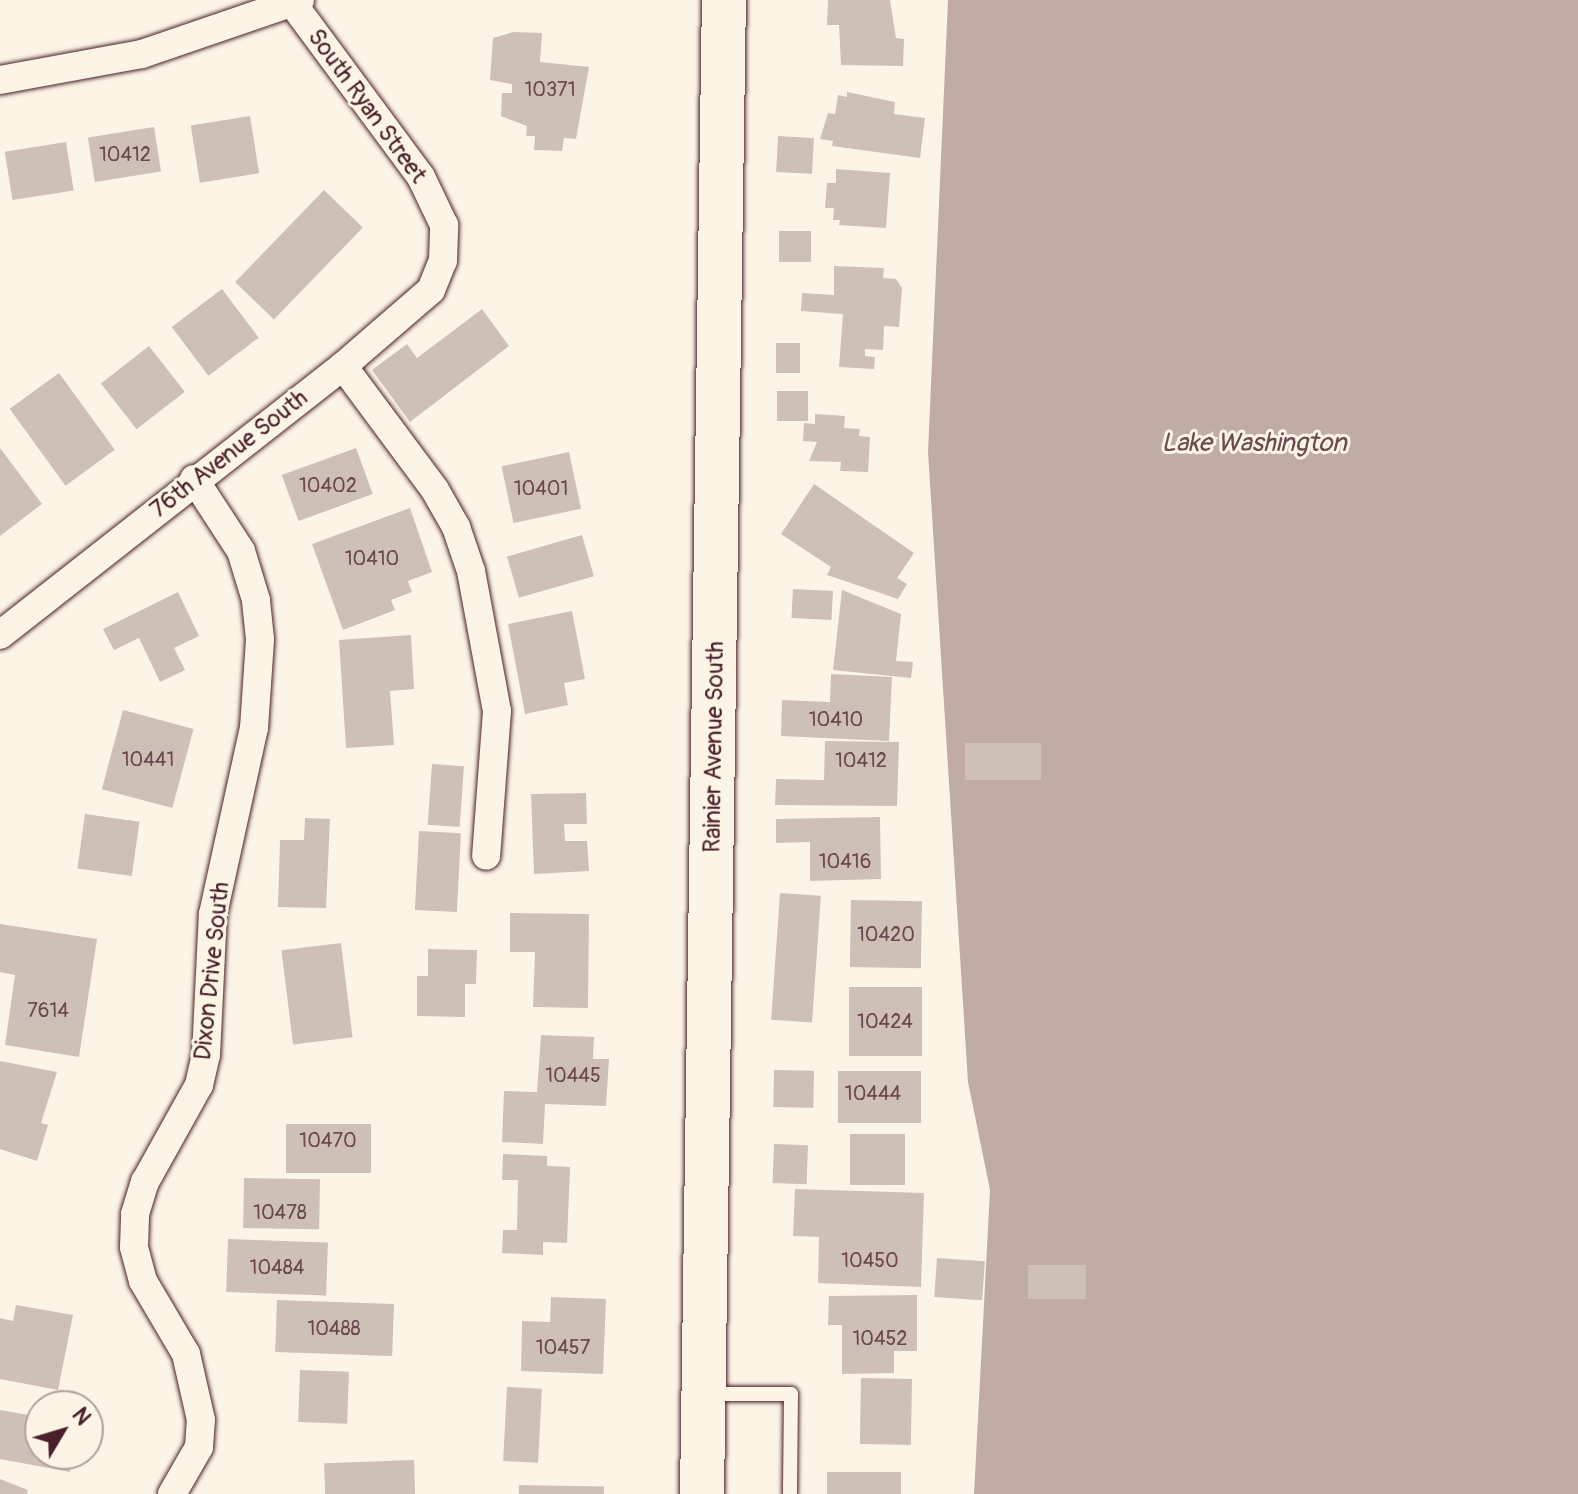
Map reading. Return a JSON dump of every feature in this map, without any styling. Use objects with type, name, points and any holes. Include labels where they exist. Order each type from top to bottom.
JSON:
[{"type":"main road","name":"Rainier Avenue South","points":[[702,1494],[724,0]]},
{"type":"street","points":[[0,80],[142,54],[295,2]]},
{"type":"street","name":"South Ryan Street","points":[[295,2],[421,177],[444,225],[443,261]]},
{"type":"street","name":"76th Avenue South","points":[[0,635],[412,310],[431,290],[443,261]]},
{"type":"street","points":[[343,366],[435,490],[456,527],[471,571],[497,711],[486,856]]},
{"type":"street","name":"Dixon Drive South","points":[[172,1494],[199,1447],[201,1420],[186,1354],[143,1281],[134,1247],[135,1214],[145,1182],[199,1085],[206,1055],[213,914],[254,728],[260,639],[256,600],[241,551],[194,479]]},
{"type":"lane","points":[[703,1394],[791,1394],[790,1494]]},
{"type":"water","name":"Lake Washington","points":[[948,0],[1578,0],[1578,1494],[974,1494],[990,1190],[968,1082],[928,452]]},
{"type":"building","points":[[828,0],[890,0],[896,38],[904,39],[903,66],[841,65],[839,25],[827,25]]},
{"type":"building","points":[[513,32],[542,33],[540,62],[589,67],[576,139],[564,138],[562,151],[534,150],[535,136],[526,136],[527,126],[501,116],[502,93],[512,93],[512,84],[490,80],[493,38]]},
{"type":"building","points":[[847,92],[895,102],[894,114],[925,118],[920,158],[832,146],[833,141],[820,139],[828,113],[835,114],[838,95],[847,97]]},
{"type":"building","points":[[250,116],[259,173],[200,183],[191,125]]},
{"type":"building","points":[[154,127],[161,171],[95,182],[88,137]]},
{"type":"building","points":[[778,136],[814,138],[812,174],[776,172]]},
{"type":"building","points":[[66,142],[74,190],[12,200],[5,152]]},
{"type":"building","points":[[836,169],[890,173],[886,228],[839,225],[840,220],[833,220],[834,208],[825,208],[827,183],[836,183]]},
{"type":"building","points":[[324,190],[363,228],[274,320],[235,282]]},
{"type":"building","points":[[779,231],[811,231],[811,262],[779,262]]},
{"type":"building","points":[[834,266],[884,268],[883,278],[896,279],[902,288],[899,327],[884,326],[883,350],[865,349],[865,356],[875,357],[874,369],[839,367],[843,314],[801,311],[802,293],[834,295]]},
{"type":"building","points":[[222,289],[259,338],[208,376],[172,327]]},
{"type":"building","points":[[482,309],[509,346],[410,422],[372,370],[407,344],[417,358]]},
{"type":"building","points":[[776,343],[800,343],[800,373],[776,373]]},
{"type":"building","points":[[149,346],[185,392],[137,429],[101,384]]},
{"type":"building","points":[[59,373],[115,450],[65,486],[10,409]]},
{"type":"building","points":[[777,391],[808,391],[808,421],[777,421]]},
{"type":"building","points":[[815,414],[845,416],[844,428],[860,429],[859,436],[870,437],[868,472],[840,471],[841,462],[809,461],[817,442],[803,441],[804,423],[815,424]]},
{"type":"building","points":[[0,448],[42,504],[0,536]]},
{"type":"building","points":[[356,448],[373,494],[299,521],[282,475]]},
{"type":"building","points":[[569,452],[581,509],[514,523],[502,466]]},
{"type":"building","points":[[814,484],[914,553],[897,578],[907,584],[898,599],[827,575],[831,567],[781,534]]},
{"type":"building","points":[[410,508],[432,572],[408,581],[412,592],[391,600],[395,610],[343,630],[312,544]]},
{"type":"building","points":[[582,535],[594,576],[519,598],[507,556]]},
{"type":"building","points":[[793,589],[833,591],[831,620],[791,618]]},
{"type":"building","points":[[842,590],[901,614],[896,661],[913,662],[911,678],[833,670]]},
{"type":"building","points":[[178,592],[199,636],[174,648],[185,670],[160,682],[139,638],[114,650],[103,629]]},
{"type":"building","points":[[572,611],[585,679],[564,683],[568,705],[525,714],[508,624]]},
{"type":"building","points":[[411,635],[414,689],[390,691],[394,745],[346,748],[339,640]]},
{"type":"building","points":[[831,674],[892,677],[889,741],[781,736],[782,700],[830,702]]},
{"type":"building","points":[[123,710],[194,729],[172,808],[102,789]]},
{"type":"building","points":[[825,741],[899,742],[897,806],[775,805],[776,779],[824,780]]},
{"type":"building","points":[[965,743],[1041,743],[1041,780],[965,780]]},
{"type":"building","points":[[432,764],[464,766],[460,827],[428,825]]},
{"type":"building","points":[[586,793],[587,824],[564,824],[565,841],[587,841],[589,871],[534,874],[531,794]]},
{"type":"building","points":[[85,814],[139,822],[132,876],[77,868]]},
{"type":"building","points":[[880,817],[881,879],[810,881],[810,842],[776,843],[776,819]]},
{"type":"building","points":[[305,818],[330,819],[326,908],[278,907],[280,840],[304,840]]},
{"type":"building","points":[[419,831],[461,833],[457,912],[415,910]]},
{"type":"building","points":[[780,893],[821,896],[812,1023],[771,1020]]},
{"type":"building","points":[[851,900],[922,901],[921,968],[850,967]]},
{"type":"building","points":[[510,913],[589,914],[588,1008],[533,1007],[535,952],[510,952]]},
{"type":"building","points":[[0,924],[97,939],[79,1057],[5,1045],[15,975],[0,972]]},
{"type":"building","points":[[341,943],[353,1037],[293,1045],[281,950]]},
{"type":"building","points":[[428,949],[477,950],[476,984],[465,984],[465,1017],[417,1016],[417,976],[428,976]]},
{"type":"building","points":[[849,987],[922,987],[922,1056],[849,1056]]},
{"type":"building","points":[[541,1035],[594,1037],[593,1059],[609,1059],[606,1106],[545,1104],[543,1144],[502,1142],[504,1091],[537,1092]]},
{"type":"building","points":[[0,1061],[57,1072],[41,1123],[48,1125],[37,1161],[0,1149]]},
{"type":"building","points":[[774,1070],[814,1071],[813,1108],[773,1107]]},
{"type":"building","points":[[838,1071],[921,1071],[921,1123],[838,1123]]},
{"type":"building","points":[[286,1124],[371,1124],[371,1173],[286,1173]]},
{"type":"building","points":[[850,1134],[905,1134],[905,1185],[850,1185]]},
{"type":"building","points":[[774,1144],[808,1145],[807,1184],[773,1183]]},
{"type":"building","points":[[503,1154],[547,1156],[547,1166],[570,1167],[567,1243],[543,1242],[543,1255],[502,1253],[503,1230],[517,1230],[518,1180],[502,1180]]},
{"type":"building","points":[[244,1178],[320,1179],[319,1229],[243,1228]]},
{"type":"building","points":[[795,1189],[924,1193],[921,1287],[818,1283],[819,1237],[793,1236]]},
{"type":"building","points":[[228,1239],[328,1242],[326,1295],[226,1292]]},
{"type":"building","points":[[937,1258],[985,1261],[982,1300],[934,1297]]},
{"type":"building","points":[[1028,1265],[1086,1265],[1086,1299],[1028,1299]]},
{"type":"building","points":[[917,1295],[917,1351],[894,1351],[894,1373],[842,1374],[842,1325],[828,1325],[829,1296]]},
{"type":"building","points":[[551,1297],[606,1299],[603,1374],[521,1371],[522,1321],[550,1322]]},
{"type":"building","points":[[277,1300],[394,1304],[392,1356],[275,1352]]},
{"type":"building","points":[[16,1305],[73,1315],[58,1390],[0,1379],[0,1318],[13,1321]]},
{"type":"building","points":[[300,1370],[349,1372],[347,1424],[298,1422]]},
{"type":"building","points":[[861,1378],[912,1379],[911,1445],[860,1444]]},
{"type":"building","points":[[507,1387],[542,1389],[538,1463],[503,1461]]},
{"type":"building","points":[[0,1410],[24,1414],[24,1463],[0,1459]]},
{"type":"building","points":[[414,1460],[415,1494],[325,1494],[324,1463]]},
{"type":"building","points":[[827,1472],[901,1472],[901,1494],[827,1494]]},
{"type":"building","points":[[0,1479],[28,1490],[27,1494],[0,1494]]},
{"type":"building","points":[[519,1485],[604,1486],[604,1494],[519,1494]]}]
